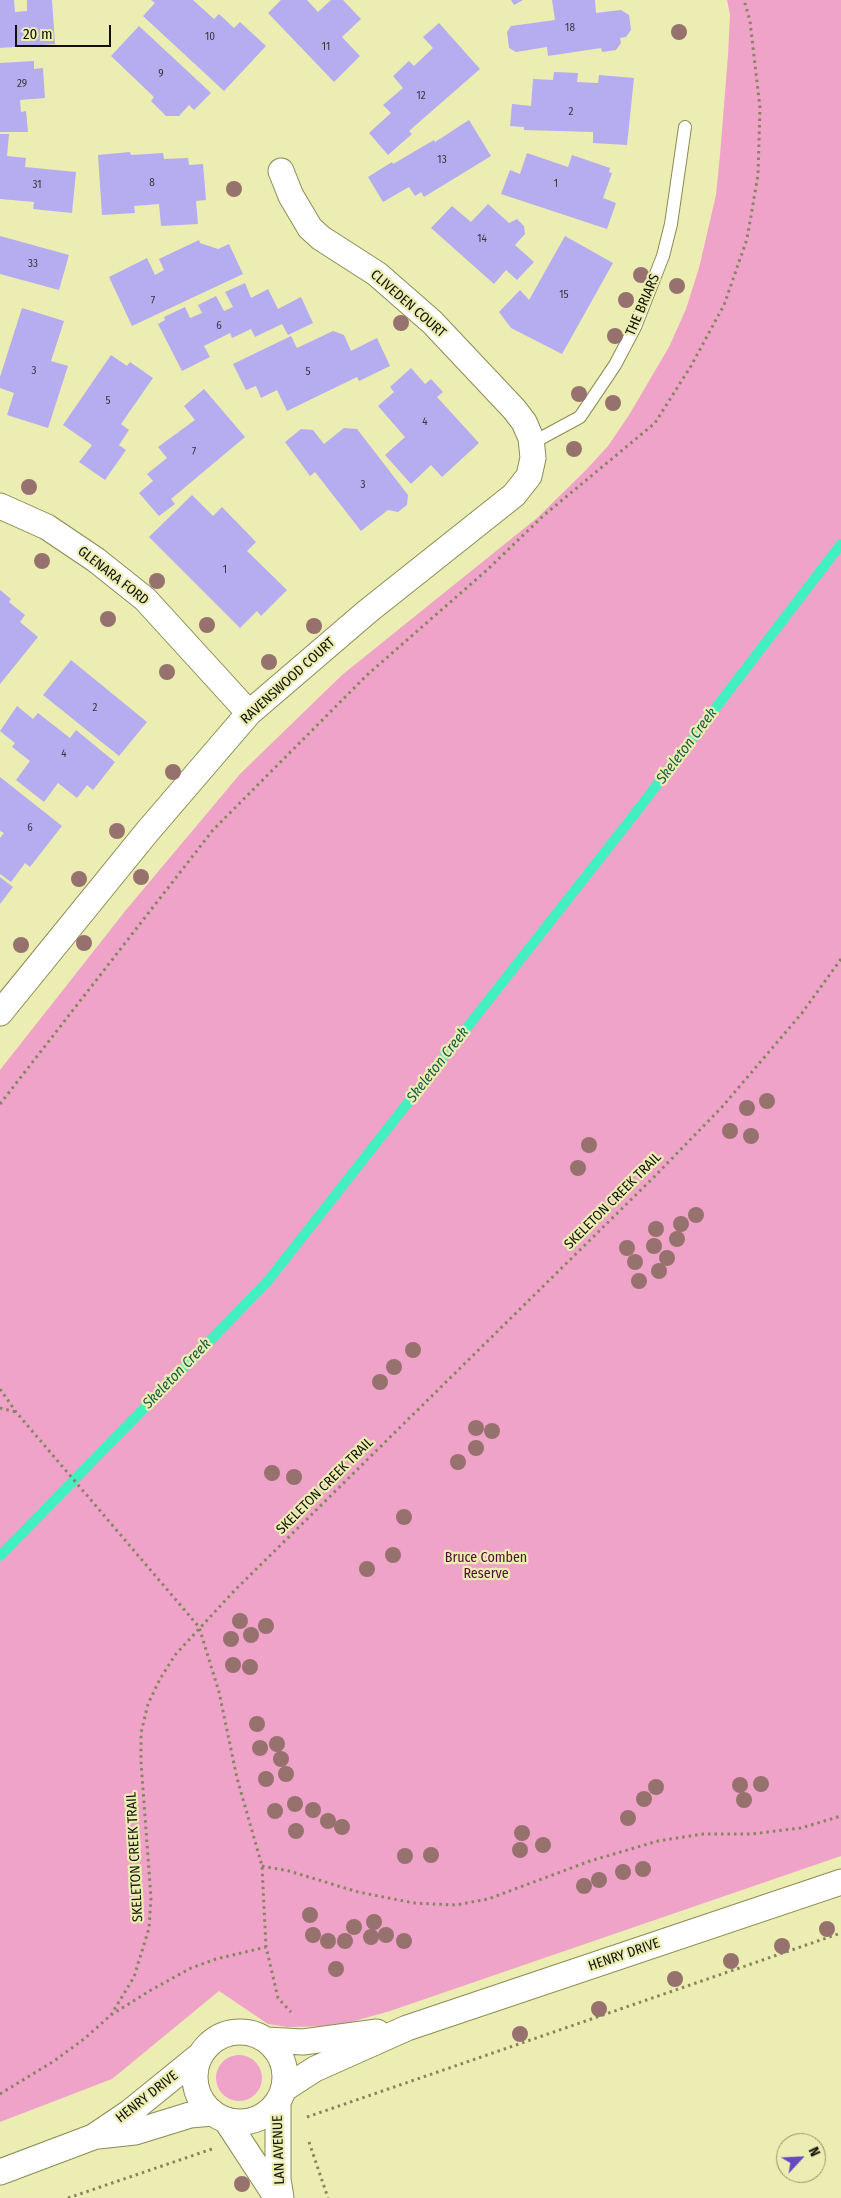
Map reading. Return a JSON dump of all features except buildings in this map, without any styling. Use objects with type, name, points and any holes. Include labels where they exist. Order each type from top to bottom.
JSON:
[{"type":"street","name":"CLIVEDEN COURT","points":[[281,171],[291,196],[310,228],[321,238],[377,274],[432,322],[514,408],[524,422],[532,443]]},
{"type":"street","name":"RAVENSWOOD COURT","points":[[0,1013],[146,832],[248,713],[368,611],[514,496],[529,476],[533,458],[532,443]]},
{"type":"street","name":"GLENARA FORD","points":[[0,506],[47,527],[96,560],[145,599],[248,713]]},
{"type":"street","name":"HENRY DRIVE","points":[[281,2096],[315,2069],[407,2028],[841,1882]]},
{"type":"street","name":"HENRY DRIVE","points":[[267,2040],[302,2042],[407,2028]]},
{"type":"street","points":[[239,2031],[255,2034],[267,2040],[283,2061],[286,2075],[281,2096],[268,2113],[256,2119],[240,2122],[219,2117],[202,2102],[196,2088],[195,2072],[199,2056],[209,2043],[223,2034],[239,2031]]},
{"type":"street","name":"HENRY DRIVE","points":[[0,2172],[93,2137],[130,2112],[199,2056]]},
{"type":"street","name":"LAN AVENUE","points":[[279,2198],[281,2096]]},
{"type":"street","name":"HENRY DRIVE","points":[[93,2137],[135,2132],[190,2115],[219,2117]]},
{"type":"street","name":"LAN AVENUE","points":[[219,2117],[279,2198]]},
{"type":"lane","name":"THE BRIARS","points":[[532,443],[573,422],[587,409],[635,327],[663,256],[671,224],[685,127]]},
{"type":"path","name":"SKELETON CREEK TRAIL","points":[[0,2094],[84,2040],[110,2015],[134,1977],[149,1928],[151,1898],[141,1762],[141,1733],[148,1704],[175,1654],[199,1627],[654,1177],[722,1107],[796,1020],[826,982],[841,959]]},
{"type":"path","points":[[0,1390],[16,1412],[199,1627],[219,1692],[237,1778],[262,1866],[266,1947],[278,1998],[296,2017]]},
{"type":"path","points":[[0,1408],[16,1412]]},
{"type":"path","points":[[262,1866],[289,1871],[358,1892],[414,1903],[456,1905],[488,1898],[590,1861],[658,1841],[703,1834],[751,1834],[801,1828],[841,1816]]},
{"type":"path","points":[[326,2110],[841,1933]]},
{"type":"path","points":[[110,2015],[150,1990],[191,1968],[216,1959],[266,1947]]},
{"type":"path","points":[[306,2134],[328,2198]]},
{"type":"path","points":[[68,2198],[216,2147]]},
{"type":"green space","name":"Bruce Comben Reserve","points":[[727,0],[841,0],[841,1856],[390,2011],[337,2026],[287,2027],[268,2024],[219,1991],[112,2079],[0,2122],[0,1070],[126,910],[240,774],[342,675],[537,518],[608,446],[629,415],[669,347],[686,309],[699,268],[716,195],[728,55],[730,15]]},
{"type":"green space","points":[[239,2055],[252,2059],[258,2065],[262,2078],[258,2091],[252,2097],[239,2101],[226,2097],[220,2091],[216,2078],[220,2065],[226,2059]]},
{"type":"waterway","name":"Skeleton Creek","points":[[0,1556],[267,1282],[630,820],[841,544]]}]
